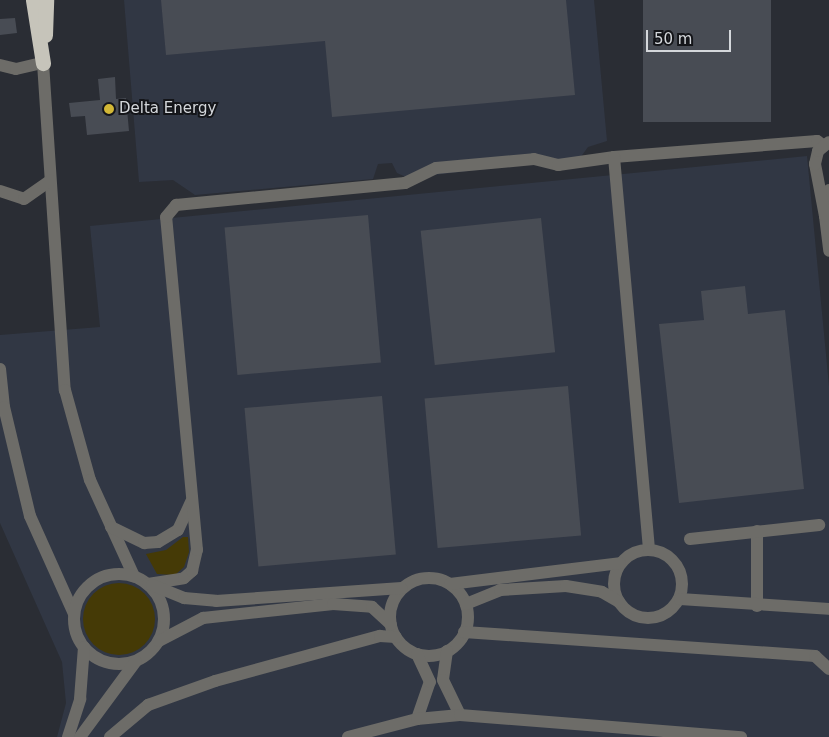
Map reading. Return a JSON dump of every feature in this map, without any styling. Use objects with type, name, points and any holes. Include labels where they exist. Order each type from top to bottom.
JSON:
[{"type":"highway","points":[[33,0],[43,64]]},
{"type":"highway","points":[[43,64],[46,0]]},
{"type":"lane","points":[[0,64],[16,69],[43,64],[66,390],[84,463],[134,576]]},
{"type":"lane","points":[[148,584],[174,582],[192,571],[198,542],[166,217],[176,205],[406,183],[436,168],[534,158],[558,165],[614,158],[817,141],[826,144],[815,171],[825,216],[829,251]]},
{"type":"lane","points":[[614,158],[649,549]]},
{"type":"lane","points":[[0,191],[24,199],[50,181]]},
{"type":"lane","points":[[825,216],[829,190]]},
{"type":"lane","points":[[0,369],[4,407],[30,516],[74,614],[84,647],[80,699],[68,737]]},
{"type":"lane","points":[[111,527],[144,543],[158,542],[178,530],[193,498]]},
{"type":"lane","points":[[690,539],[819,525]]},
{"type":"lane","points":[[757,531],[758,606]]},
{"type":"lane","points":[[74,614],[78,601],[95,580],[120,573],[134,576],[148,584],[184,598],[208,601],[402,588],[425,578],[450,584],[620,563],[649,549],[674,560],[683,585],[680,598],[672,609],[650,618],[638,617],[602,592],[566,586],[500,590],[466,604]]},
{"type":"lane","points":[[619,602],[614,582],[620,563]]},
{"type":"lane","points":[[148,584],[164,611],[159,642]]},
{"type":"lane","points":[[450,584],[466,604],[464,632],[447,651],[443,680],[460,714]]},
{"type":"lane","points":[[391,625],[394,599],[402,588]]},
{"type":"lane","points":[[680,598],[758,606],[829,609]]},
{"type":"lane","points":[[80,737],[136,661],[159,642],[203,618],[333,604],[372,607],[391,625],[396,637],[417,654],[430,682],[417,719]]},
{"type":"lane","points":[[464,632],[815,656],[829,669]]},
{"type":"lane","points":[[110,737],[148,705],[215,681],[380,636],[396,637]]},
{"type":"lane","points":[[84,647],[107,663],[136,661]]},
{"type":"lane","points":[[417,654],[447,651]]},
{"type":"lane","points":[[348,737],[417,719],[460,714],[741,737]]},
{"type":"shaded area","points":[[124,0],[594,0],[607,141],[588,147],[580,158],[408,178],[397,173],[392,163],[378,164],[373,179],[195,195],[173,180],[139,182]]},
{"type":"shaded area","points":[[807,156],[829,386],[829,737],[57,737],[66,703],[62,662],[0,523],[0,335],[100,327],[90,226]]},
{"type":"shaded area","points":[[183,537],[188,537],[189,552],[184,567],[175,575],[157,574],[146,554],[166,550]]},
{"type":"shaded area","points":[[126,583],[145,593],[153,605],[155,619],[153,633],[145,645],[133,653],[112,655],[93,645],[85,633],[83,612],[93,593],[105,585]]},
{"type":"building","points":[[161,0],[566,0],[575,95],[332,117],[325,41],[166,55]]},
{"type":"building","points":[[643,0],[771,0],[771,122],[643,122]]},
{"type":"building","points":[[15,18],[17,33],[0,35],[0,19]]},
{"type":"building","points":[[115,77],[116,99],[126,98],[129,131],[87,135],[85,116],[71,117],[69,103],[100,100],[98,79]]},
{"type":"building","points":[[368,215],[381,362],[237,375],[225,228]]},
{"type":"building","points":[[541,218],[555,352],[435,365],[421,231]]},
{"type":"building","points":[[745,286],[748,314],[785,310],[804,489],[679,503],[659,324],[704,320],[701,291]]},
{"type":"building","points":[[568,386],[581,535],[438,548],[425,399]]},
{"type":"building","points":[[382,396],[396,554],[258,566],[245,408]]},
{"type":"place","name":"Delta Energy","points":[[109,109]]}]
